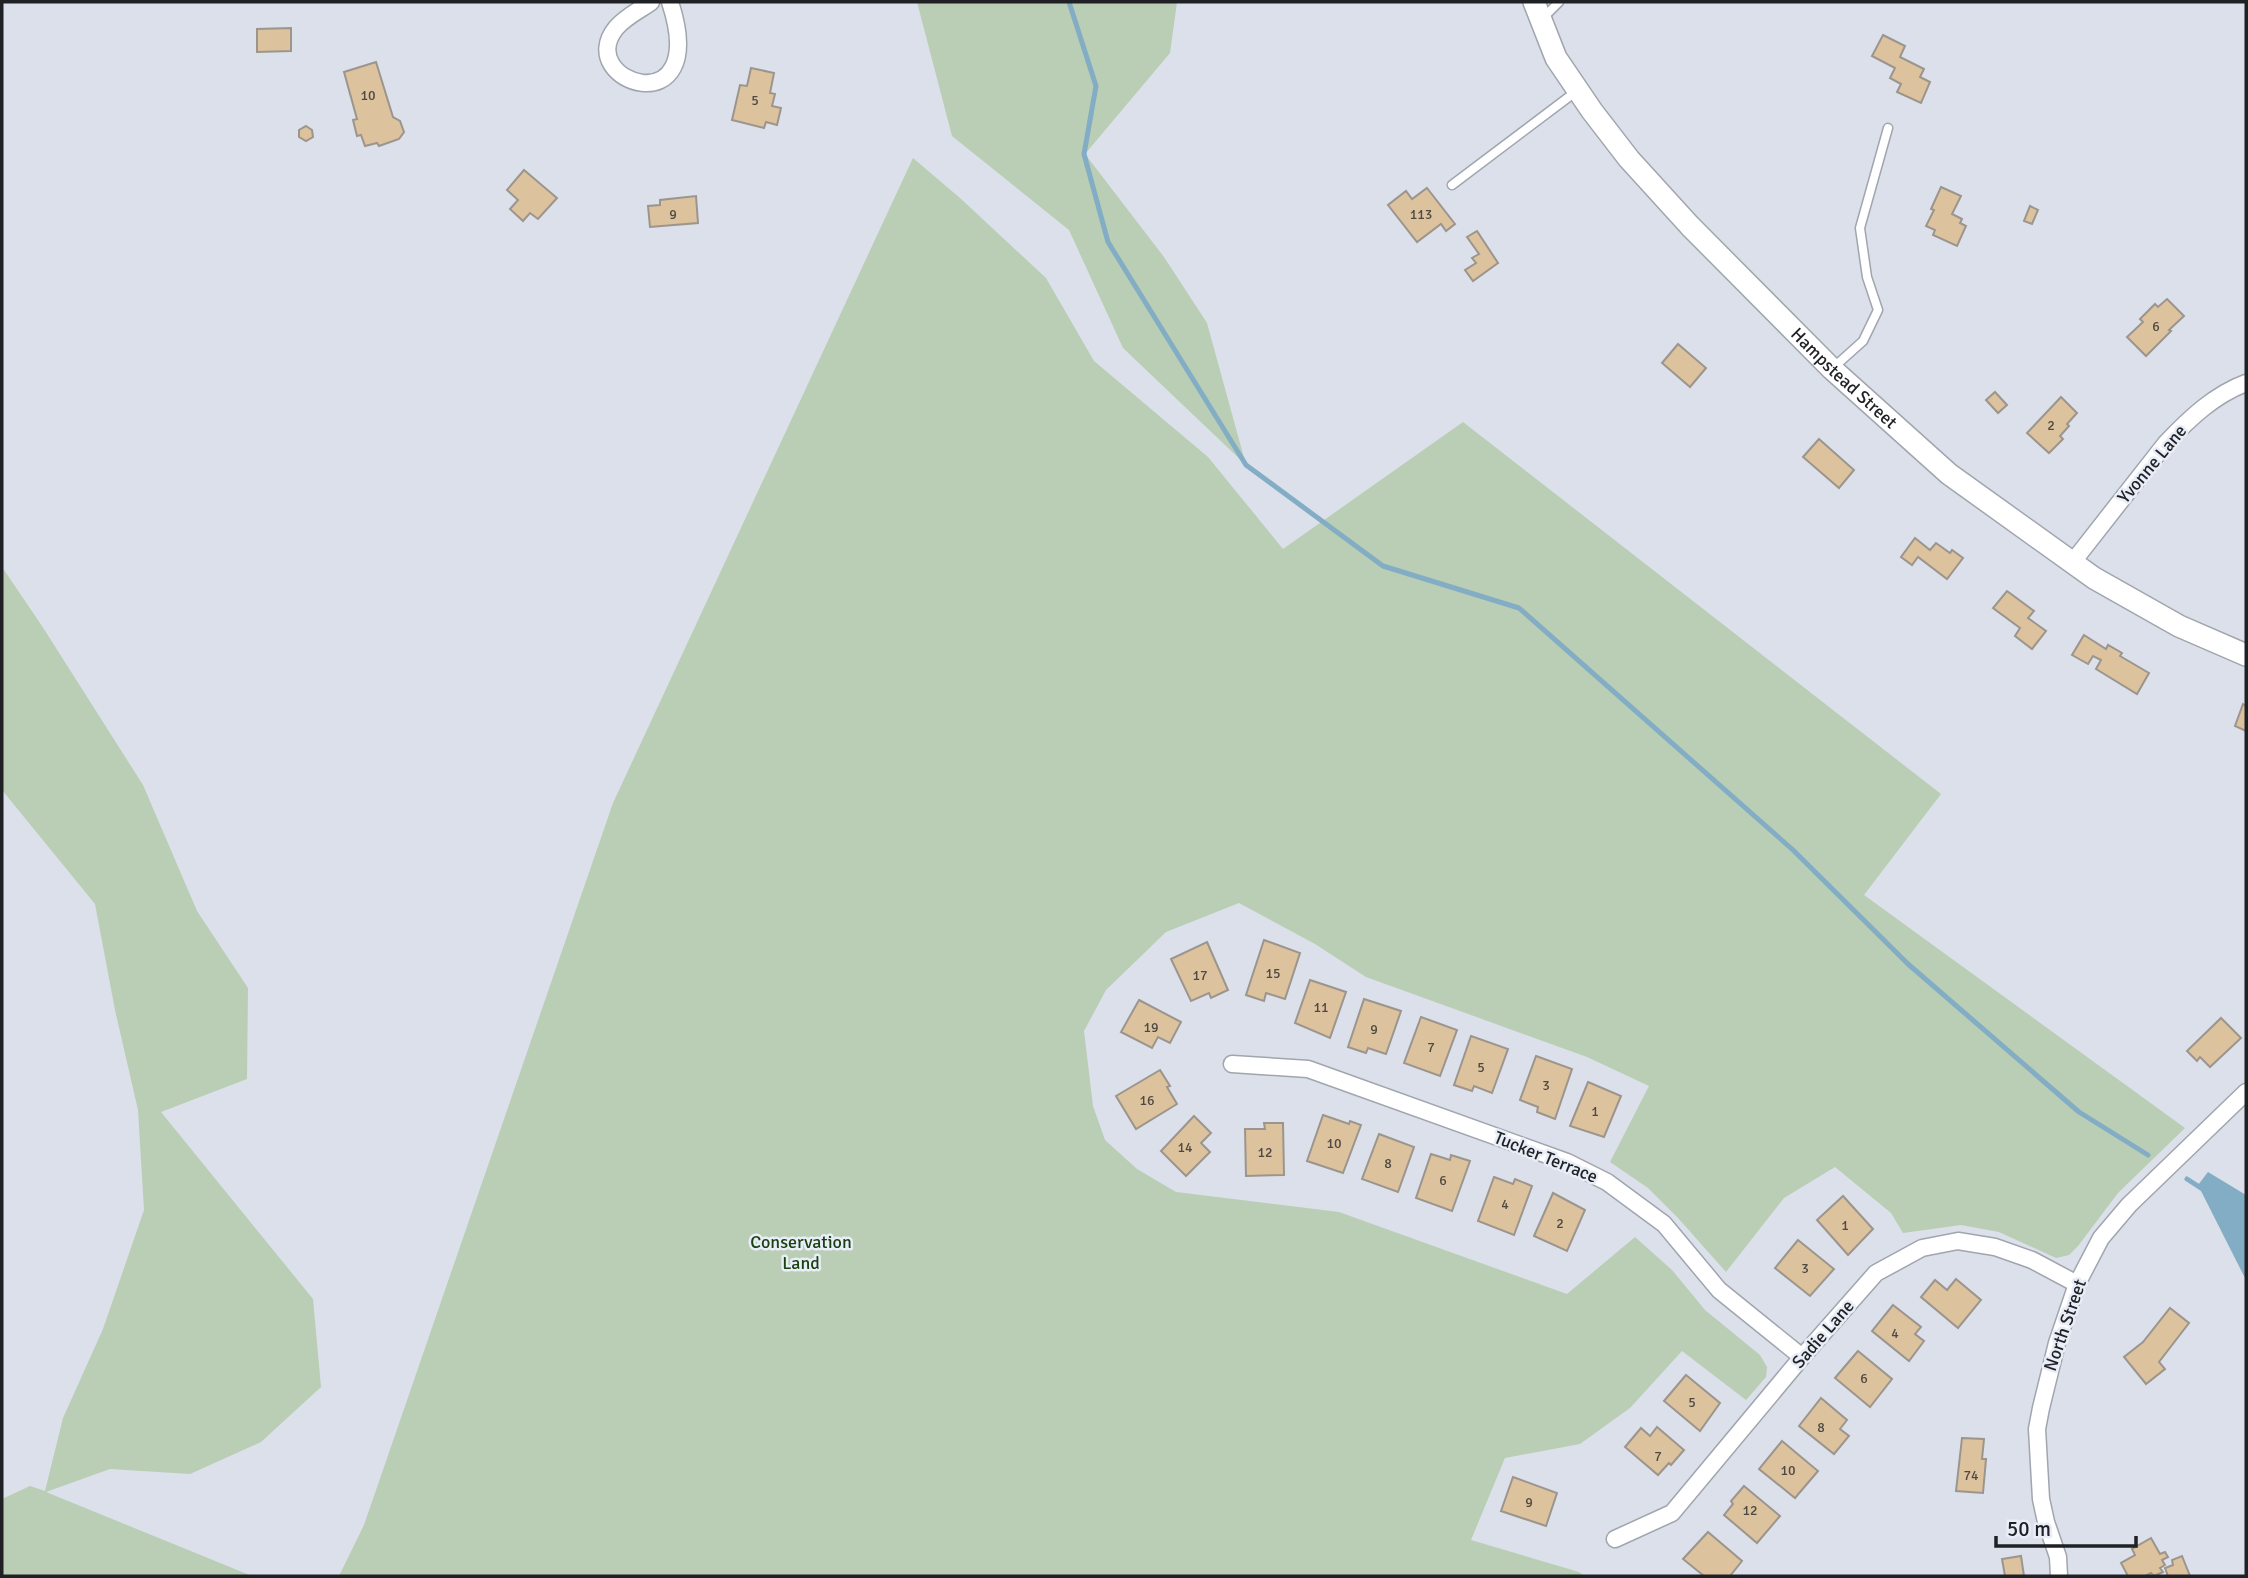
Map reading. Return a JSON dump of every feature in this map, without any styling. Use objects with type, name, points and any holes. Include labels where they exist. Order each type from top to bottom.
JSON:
[{"type":"main road","name":"Hampstead Street","points":[[1537,11],[1556,58],[1629,159],[1690,226],[1832,369],[1949,474],[2072,563],[2112,590],[2179,626],[2246,654]]},
{"type":"street","points":[[651,2],[617,27],[609,48],[615,69],[625,79],[639,84],[653,83],[666,76],[677,59],[679,46],[670,2]]},
{"type":"street","name":"Yvonne Lane","points":[[2072,563],[2174,435],[2205,406],[2232,388],[2246,383]]},
{"type":"street","name":"Tucker Terrace","points":[[1231,1064],[1308,1069],[1567,1162],[1607,1182],[1664,1224],[1719,1290],[1802,1357]]},
{"type":"street","name":"North Street","points":[[2059,1576],[2058,1557],[2041,1499],[2038,1429],[2051,1365],[2077,1284],[2101,1238],[2115,1221],[2246,1093]]},
{"type":"street","name":"Sadie Lane","points":[[1615,1539],[1672,1513],[1876,1273],[1922,1248],[1958,1241],[1996,1247],[2032,1260],[2077,1284]]},
{"type":"street","points":[[2058,1557],[2068,1576]]},
{"type":"lane","points":[[1537,11],[1559,2]]},
{"type":"lane","points":[[1452,185],[1578,90]]},
{"type":"lane","points":[[1832,369],[1863,341],[1878,310],[1867,277],[1860,228],[1888,128]]},
{"type":"green space","points":[[917,2],[1177,2],[1170,53],[1085,154],[1164,257],[1207,323],[1246,465],[1123,348],[1069,230],[952,136]]},
{"type":"green space","name":"Conservation Land","points":[[913,158],[1046,278],[1094,361],[1208,457],[1283,549],[1463,422],[1941,794],[1864,895],[2185,1128],[2118,1193],[2069,1255],[2056,1258],[1999,1232],[1961,1225],[1903,1233],[1891,1213],[1835,1167],[1784,1198],[1726,1272],[1648,1188],[1610,1162],[1649,1086],[1587,1057],[1366,977],[1315,944],[1239,903],[1166,932],[1106,990],[1084,1031],[1093,1106],[1105,1140],[1137,1169],[1176,1192],[1339,1212],[1567,1294],[1635,1237],[1672,1270],[1705,1310],[1760,1355],[1767,1367],[1766,1377],[1746,1400],[1682,1351],[1630,1408],[1580,1444],[1505,1458],[1471,1540],[1579,1572],[1584,1576],[339,1576],[364,1525],[613,803]]},
{"type":"green space","points":[[2,567],[143,785],[197,911],[248,988],[247,1079],[161,1112],[313,1299],[321,1387],[261,1442],[190,1474],[110,1469],[46,1492],[252,1576],[2,1576],[2,1499],[30,1486],[45,1491],[63,1418],[103,1329],[144,1210],[138,1110],[95,904],[2,790]]},
{"type":"water","points":[[2208,1172],[2246,1195],[2246,1280],[2198,1185]]},
{"type":"building","points":[[291,28],[291,51],[257,52],[257,29]]},
{"type":"building","points":[[1883,35],[1905,46],[1900,57],[1924,69],[1920,77],[1930,82],[1921,103],[1897,92],[1901,84],[1890,78],[1895,68],[1872,56]]},
{"type":"building","points":[[376,62],[393,117],[400,121],[404,132],[399,139],[379,146],[377,143],[365,146],[361,135],[357,136],[353,120],[357,119],[344,72]]},
{"type":"building","points":[[751,68],[774,73],[770,93],[775,94],[772,106],[781,108],[777,125],[766,122],[764,128],[732,120],[740,85],[747,86]]},
{"type":"building","points":[[306,126],[312,130],[313,137],[306,141],[299,137],[299,130]]},
{"type":"building","points":[[524,170],[557,198],[538,219],[530,213],[523,221],[510,209],[518,200],[507,190]]},
{"type":"building","points":[[1941,187],[1961,196],[1952,214],[1962,219],[1960,223],[1966,226],[1957,246],[1933,235],[1935,230],[1926,226]]},
{"type":"building","points":[[1427,188],[1455,224],[1446,231],[1441,224],[1417,242],[1388,205],[1406,191],[1412,199]]},
{"type":"building","points":[[696,196],[698,223],[650,227],[648,206],[660,205],[660,200]]},
{"type":"building","points":[[2030,206],[2038,210],[2032,224],[2024,221]]},
{"type":"building","points":[[1477,231],[1498,263],[1473,281],[1465,270],[1476,263],[1472,258],[1479,254],[1467,237]]},
{"type":"building","points":[[2167,299],[2184,316],[2146,356],[2127,337],[2143,322],[2140,319],[2155,304],[2158,307]]},
{"type":"building","points":[[1678,344],[1706,368],[1690,387],[1662,363]]},
{"type":"building","points":[[1995,392],[2007,405],[1998,413],[1986,400]]},
{"type":"building","points":[[2061,397],[2077,413],[2060,436],[2063,439],[2049,453],[2027,433]]},
{"type":"building","points":[[1819,439],[1854,470],[1839,488],[1803,457]]},
{"type":"building","points":[[1915,538],[1930,550],[1936,543],[1963,558],[1947,579],[1918,557],[1912,565],[1901,557]]},
{"type":"building","points":[[2007,591],[2034,611],[2028,618],[2046,631],[2032,649],[2015,636],[2020,628],[1993,608]]},
{"type":"building","points":[[2084,635],[2106,649],[2108,645],[2122,653],[2120,656],[2149,673],[2137,694],[2096,669],[2101,660],[2093,656],[2088,664],[2072,655]]},
{"type":"building","points":[[2243,704],[2246,706],[2246,731],[2235,726]]},
{"type":"building","points":[[1264,940],[1300,953],[1285,999],[1266,993],[1264,1001],[1246,995]]},
{"type":"building","points":[[1207,942],[1228,990],[1211,998],[1209,993],[1191,1001],[1171,959]]},
{"type":"building","points":[[1310,980],[1346,992],[1330,1038],[1295,1023]]},
{"type":"building","points":[[1364,999],[1401,1011],[1386,1054],[1368,1048],[1366,1053],[1348,1047]]},
{"type":"building","points":[[1139,1000],[1181,1022],[1170,1043],[1158,1037],[1152,1048],[1121,1032]]},
{"type":"building","points":[[1421,1017],[1457,1030],[1440,1076],[1404,1063]]},
{"type":"building","points":[[2221,1018],[2241,1038],[2210,1067],[2200,1057],[2197,1061],[2187,1051]]},
{"type":"building","points":[[1471,1036],[1508,1049],[1492,1093],[1474,1086],[1472,1091],[1454,1085]]},
{"type":"building","points":[[1536,1056],[1572,1069],[1555,1119],[1537,1112],[1538,1107],[1520,1100]]},
{"type":"building","points":[[1160,1070],[1177,1104],[1136,1129],[1116,1096]]},
{"type":"building","points":[[1588,1082],[1621,1096],[1604,1137],[1570,1126]]},
{"type":"building","points":[[1323,1115],[1361,1125],[1343,1173],[1307,1161]]},
{"type":"building","points":[[1194,1116],[1211,1133],[1201,1143],[1210,1152],[1186,1176],[1161,1151]]},
{"type":"building","points":[[1264,1123],[1283,1123],[1284,1175],[1246,1176],[1245,1129],[1265,1129]]},
{"type":"building","points":[[1379,1134],[1414,1147],[1398,1192],[1362,1179]]},
{"type":"building","points":[[1431,1154],[1450,1160],[1451,1155],[1470,1161],[1452,1211],[1416,1198]]},
{"type":"building","points":[[1494,1177],[1513,1184],[1515,1179],[1532,1186],[1514,1235],[1478,1221]]},
{"type":"building","points":[[1553,1193],[1585,1210],[1567,1251],[1534,1236]]},
{"type":"building","points":[[1843,1196],[1873,1229],[1848,1255],[1817,1220]]},
{"type":"building","points":[[1798,1240],[1834,1269],[1810,1296],[1775,1268]]},
{"type":"building","points":[[1956,1279],[1981,1300],[1958,1328],[1921,1297],[1935,1280],[1947,1290]]},
{"type":"building","points":[[1893,1305],[1921,1327],[1915,1334],[1924,1341],[1909,1361],[1872,1331]]},
{"type":"building","points":[[2170,1308],[2189,1323],[2159,1362],[2165,1369],[2146,1384],[2124,1357],[2143,1342]]},
{"type":"building","points":[[1858,1351],[1892,1379],[1870,1407],[1835,1378]]},
{"type":"building","points":[[1686,1375],[1720,1403],[1700,1431],[1664,1401]]},
{"type":"building","points":[[1821,1398],[1847,1420],[1840,1429],[1849,1436],[1834,1454],[1799,1426]]},
{"type":"building","points":[[1657,1427],[1684,1450],[1658,1475],[1625,1447],[1641,1428],[1650,1436]]},
{"type":"building","points":[[1962,1438],[1984,1439],[1982,1459],[1986,1459],[1983,1493],[1956,1491]]},
{"type":"building","points":[[1782,1441],[1818,1471],[1795,1498],[1759,1469]]},
{"type":"building","points":[[1513,1477],[1557,1493],[1546,1526],[1501,1511]]},
{"type":"building","points":[[1744,1486],[1780,1516],[1757,1543],[1724,1515],[1733,1504],[1731,1501]]},
{"type":"building","points":[[1708,1532],[1742,1561],[1730,1576],[1704,1576],[1683,1559]]},
{"type":"building","points":[[2151,1538],[2160,1554],[2165,1552],[2168,1557],[2162,1560],[2165,1565],[2160,1568],[2163,1572],[2154,1576],[2151,1573],[2145,1576],[2128,1576],[2121,1563],[2135,1555],[2132,1549]]},
{"type":"building","points":[[2021,1556],[2024,1576],[2005,1576],[2002,1559]]},
{"type":"building","points":[[2182,1556],[2190,1576],[2168,1576],[2165,1568],[2173,1565],[2172,1560]]},
{"type":"waterway","points":[[1069,2],[1096,86],[1084,154],[1108,242],[1246,465],[1383,566],[1519,608],[1793,850],[1908,964],[2079,1112],[2148,1155]]},
{"type":"waterway","points":[[2187,1179],[2204,1190]]}]
